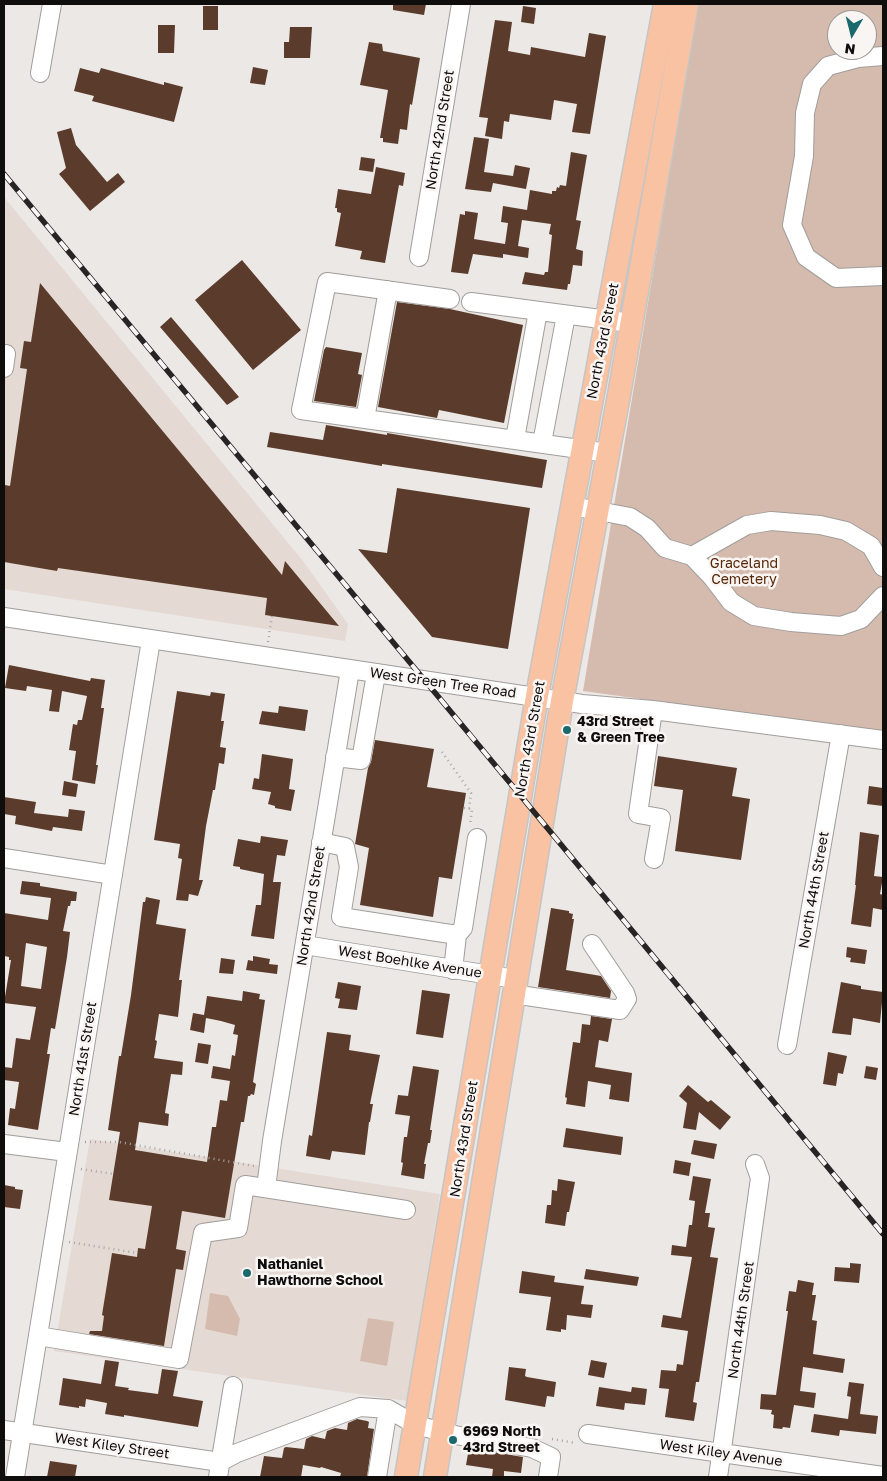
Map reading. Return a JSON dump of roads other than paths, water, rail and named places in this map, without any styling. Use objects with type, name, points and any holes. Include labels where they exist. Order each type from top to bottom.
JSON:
[{"type":"main road","name":"North 43rd Street","points":[[406,1477],[537,696],[607,320],[670,19],[687,4]]},
{"type":"main road","name":"North 43rd Street","points":[[435,1477],[562,701],[631,323],[670,19]]},
{"type":"street","points":[[40,73],[52,4]]},
{"type":"street","name":"North 42nd Street","points":[[419,257],[461,4]]},
{"type":"street","points":[[883,56],[858,58],[828,66],[812,84],[805,113],[804,156],[792,225],[806,257],[836,278],[883,276]]},
{"type":"street","points":[[450,299],[327,282],[301,410],[608,453]]},
{"type":"street","points":[[365,419],[388,290]]},
{"type":"street","points":[[471,302],[631,323]]},
{"type":"street","points":[[515,439],[538,311]]},
{"type":"street","points":[[542,443],[566,315]]},
{"type":"street","points":[[572,506],[630,517],[647,528],[665,548],[692,556],[712,577],[731,602],[754,616],[791,622],[841,626],[861,619],[883,596]]},
{"type":"street","points":[[692,556],[748,525],[771,521],[820,525],[846,531],[871,546],[883,567]]},
{"type":"street","name":"West Green Tree Road","points":[[4,617],[562,701],[652,710],[883,740]]},
{"type":"street","name":"North 41st Street","points":[[14,1477],[151,640]]},
{"type":"street","name":"North 42nd Street","points":[[266,1188],[272,1141],[350,670]]},
{"type":"street","points":[[335,757],[361,760],[376,674]]},
{"type":"street","points":[[652,710],[638,814],[661,818],[654,859]]},
{"type":"street","name":"North 44th Street","points":[[787,1045],[841,734]]},
{"type":"street","points":[[453,970],[457,935],[463,928],[477,838]]},
{"type":"street","points":[[321,842],[345,847],[349,867],[341,917],[457,935]]},
{"type":"street","points":[[4,858],[113,875]]},
{"type":"street","name":"West Boehlke Avenue","points":[[305,945],[491,976],[514,986],[620,1010],[627,999],[625,993],[592,944]]},
{"type":"street","points":[[469,1106],[494,1110]]},
{"type":"street","points":[[4,1144],[67,1152]]},
{"type":"street","name":"North 44th Street","points":[[718,1477],[760,1178],[755,1164]]},
{"type":"street","points":[[38,1336],[179,1359],[203,1232],[238,1228],[245,1185],[406,1210]]},
{"type":"street","points":[[219,1470],[233,1386]]},
{"type":"street","points":[[219,1470],[237,1453],[360,1407],[388,1409],[416,1425],[442,1432],[532,1448],[551,1457],[548,1477]]},
{"type":"street","points":[[377,1477],[388,1409]]},
{"type":"street","name":"West Kiley Street","points":[[4,1430],[219,1470]]},
{"type":"street","name":"West Kiley Avenue","points":[[588,1434],[883,1476]]},
{"type":"railway","points":[[4,174],[883,1234]]},
{"type":"place","name":"43rd Street & Green Tree","points":[[567,730]]},
{"type":"place","name":"Nathaniel Hawthorne School","points":[[247,1273]]},
{"type":"place","name":"6969 North 43rd Street","points":[[453,1440]]},
{"type":"park label","name":"Graceland Cemetery","points":[[744,572]]}]
